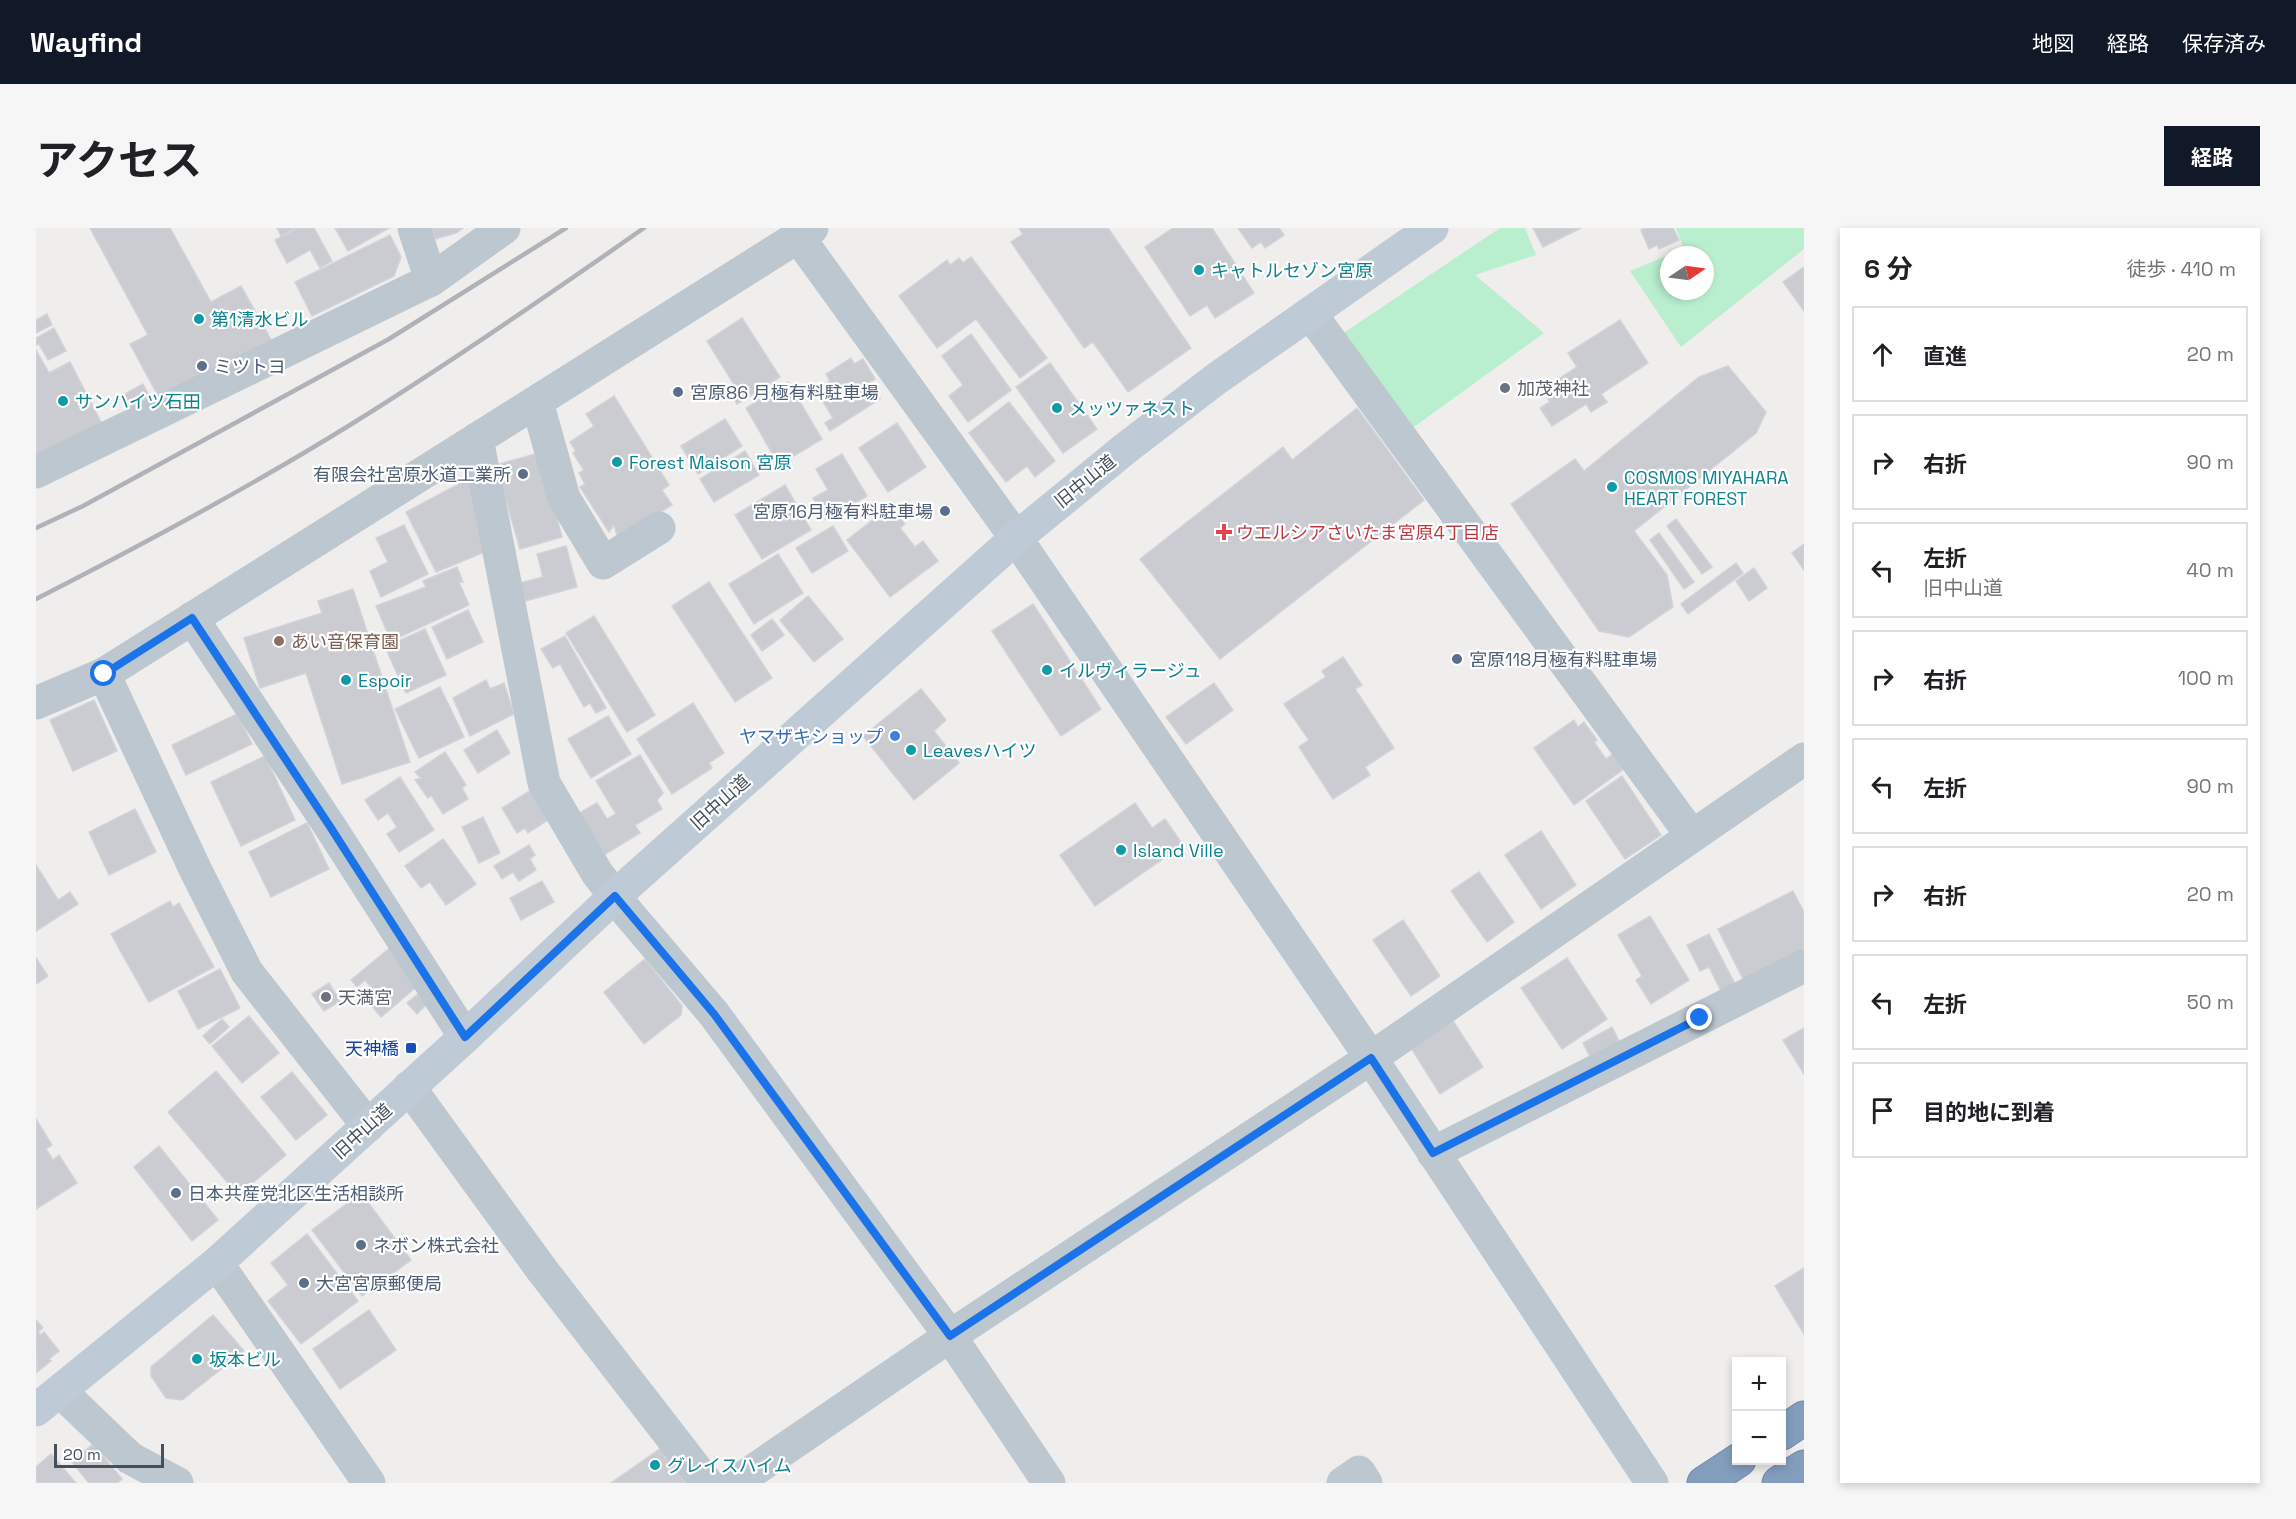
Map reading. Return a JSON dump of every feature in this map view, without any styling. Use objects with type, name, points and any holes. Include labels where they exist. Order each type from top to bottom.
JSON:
[{"type":"highway","points":[[1786,1429],[1804,1418]]},
{"type":"highway","points":[[1704,1483],[1732,1465]]},
{"type":"highway","points":[[1779,1483],[1804,1467]]},
{"type":"main road","name":"旧中山道","points":[[48,1401],[217,1263],[465,1037],[615,896],[1016,538],[1126,448],[1216,379],[1432,228]]},
{"type":"street","points":[[414,228],[430,280]]},
{"type":"street","points":[[36,472],[430,280],[504,228]]},
{"type":"street","points":[[36,703],[104,674],[806,233],[1371,1058],[1652,1483]]},
{"type":"street","points":[[1310,313],[1692,836]]},
{"type":"street","points":[[537,402],[564,498],[603,563],[659,528]]},
{"type":"street","points":[[477,439],[544,783],[597,873],[714,1014],[950,1336],[1049,1483]]},
{"type":"street","points":[[192,618],[465,1037]]},
{"type":"street","points":[[104,674],[196,871],[247,972],[368,1126]]},
{"type":"street","points":[[735,1483],[950,1336],[1371,1058],[1804,759]]},
{"type":"street","points":[[1433,1153],[1804,966]]},
{"type":"street","points":[[410,1087],[542,1270],[707,1483]]},
{"type":"street","points":[[217,1263],[369,1483]]},
{"type":"street","points":[[48,1401],[130,1458],[177,1483]]},
{"type":"street","points":[[1343,1483],[1359,1472],[1366,1483]]},
{"type":"green space","points":[[1500,228],[1525,228],[1536,255],[1475,275],[1544,333],[1411,429],[1342,334]]},
{"type":"green space","points":[[1676,228],[1804,228],[1804,249],[1681,347],[1630,271],[1660,259],[1660,300],[1714,300],[1714,246],[1683,246]]},
{"type":"building","name":"第1清水ビル","points":[[90,228],[170,228],[211,302],[241,286],[274,345],[163,405],[130,344],[148,335]]},
{"type":"building","points":[[277,228],[296,228],[281,236]]},
{"type":"building","points":[[298,228],[314,228],[332,261],[320,268],[310,250],[287,263],[275,240]]},
{"type":"building","points":[[335,228],[389,228],[348,251]]},
{"type":"building","points":[[432,228],[463,228],[456,233],[435,239]]},
{"type":"building","points":[[1019,228],[1108,228],[1191,348],[1128,392],[1093,342],[1084,348],[1011,242],[1023,234]]},
{"type":"building","name":"キャトルセゾン宮原","points":[[1173,228],[1212,228],[1254,293],[1215,318],[1207,305],[1190,316],[1145,247]]},
{"type":"building","points":[[1238,228],[1279,228],[1284,235],[1265,248],[1261,242],[1252,248]]},
{"type":"building","points":[[1533,228],[1581,228],[1543,247]]},
{"type":"building","points":[[1644,228],[1673,228],[1679,240],[1660,246],[1659,249],[1657,245],[1649,249],[1641,230]]},
{"type":"building","points":[[390,235],[401,257],[394,276],[312,316],[295,282]]},
{"type":"building","points":[[971,257],[1047,358],[1020,378],[976,319],[937,348],[899,296],[947,260],[950,265],[959,258],[963,263]]},
{"type":"building","points":[[1804,267],[1804,311],[1783,282]]},
{"type":"building","points":[[47,314],[52,325],[36,333],[36,320]]},
{"type":"building","points":[[742,318],[780,377],[737,404],[728,390],[735,386],[707,341]]},
{"type":"building","points":[[1620,320],[1648,363],[1601,394],[1607,402],[1591,412],[1586,404],[1552,426],[1540,408],[1550,402],[1542,390],[1577,367],[1568,353]]},
{"type":"building","points":[[54,328],[66,351],[48,360],[39,344],[36,345],[36,338]]},
{"type":"building","points":[[971,334],[1011,390],[968,422],[949,396],[963,385],[942,356]]},
{"type":"building","name":"サンハイツ石田","points":[[36,350],[49,373],[70,362],[104,428],[36,463]]},
{"type":"building","points":[[851,358],[854,364],[863,359],[875,379],[870,382],[880,399],[830,431],[825,423],[833,418],[816,390],[830,381],[826,374]]},
{"type":"building","name":"メッツァネスト","points":[[1050,363],[1097,429],[1063,453],[1016,387]]},
{"type":"building","name":"COSMOS MIYAHARA HEART FOREST","points":[[1728,366],[1766,412],[1756,433],[1634,531],[1667,575],[1673,607],[1629,637],[1599,631],[1511,504],[1575,459],[1584,471],[1699,377]]},
{"type":"building","points":[[788,382],[822,439],[779,465],[746,408]]},
{"type":"building","points":[[143,384],[151,399],[131,410],[123,395]]},
{"type":"building","name":"Forest Maison 宮原","points":[[614,396],[669,485],[662,490],[672,505],[618,539],[614,525],[609,532],[580,487],[585,484],[579,473],[584,470],[573,453],[576,451],[570,442],[594,426],[586,414]]},
{"type":"building","points":[[1009,402],[1055,461],[1035,477],[1027,466],[1006,482],[969,433]]},
{"type":"building","points":[[1357,408],[1424,500],[1220,659],[1140,559],[1283,447],[1292,460]]},
{"type":"building","points":[[725,419],[742,446],[698,474],[681,446]]},
{"type":"building","points":[[897,423],[926,467],[888,492],[859,448]]},
{"type":"building","points":[[745,451],[759,475],[714,502],[700,479]]},
{"type":"building","points":[[539,453],[562,537],[520,549],[496,465]]},
{"type":"building","points":[[842,454],[867,496],[826,520],[813,498],[828,490],[816,469]]},
{"type":"building","points":[[468,479],[492,549],[436,572],[406,512]]},
{"type":"building","points":[[785,485],[811,530],[762,559],[735,515]]},
{"type":"building","points":[[891,506],[905,524],[900,528],[915,547],[923,541],[938,561],[890,597],[847,540]]},
{"type":"building","points":[[1676,519],[1712,567],[1702,574],[1667,526]]},
{"type":"building","points":[[404,525],[428,574],[381,597],[370,571],[388,562],[376,538]]},
{"type":"building","points":[[833,526],[848,551],[812,573],[796,548]]},
{"type":"building","points":[[1659,533],[1694,582],[1684,589],[1650,540]]},
{"type":"building","points":[[1804,544],[1804,570],[1792,553]]},
{"type":"building","points":[[566,546],[577,587],[525,601],[520,583],[543,577],[537,554]]},
{"type":"building","points":[[778,554],[803,593],[754,624],[729,584]]},
{"type":"building","points":[[1736,563],[1743,573],[1688,614],[1681,604]]},
{"type":"building","points":[[457,567],[463,582],[459,582],[469,605],[391,641],[376,606],[426,587],[423,581]]},
{"type":"building","points":[[1754,568],[1767,588],[1749,601],[1736,581]]},
{"type":"building","points":[[709,582],[772,678],[735,702],[672,606]]},
{"type":"building","name":"Espoir","points":[[353,589],[410,762],[342,784],[306,673],[260,688],[244,638],[322,613],[318,601]]},
{"type":"building","points":[[808,596],[843,639],[814,662],[780,620]]},
{"type":"building","name":"イルヴィラージュ","points":[[1033,604],[1101,709],[1061,736],[992,631]]},
{"type":"building","points":[[468,610],[483,642],[447,659],[432,627]]},
{"type":"building","points":[[594,616],[655,715],[627,732],[566,633]]},
{"type":"building","points":[[772,619],[784,635],[762,651],[751,635]]},
{"type":"building","points":[[425,629],[446,675],[406,693],[385,647]]},
{"type":"building","points":[[565,636],[606,708],[596,713],[590,703],[584,707],[560,664],[553,668],[541,649]]},
{"type":"building","points":[[1343,657],[1362,685],[1355,689],[1394,748],[1365,767],[1370,775],[1333,799],[1299,747],[1309,740],[1284,704],[1326,677],[1322,671]]},
{"type":"building","points":[[486,680],[490,689],[504,683],[514,714],[470,736],[453,698]]},
{"type":"building","points":[[1214,683],[1233,710],[1186,744],[1166,717]]},
{"type":"building","points":[[440,687],[464,737],[419,758],[395,709]]},
{"type":"building","name":"Leavesハイツ","points":[[921,689],[946,720],[934,731],[959,763],[914,800],[863,736]]},
{"type":"building","points":[[94,700],[117,751],[73,771],[50,720]]},
{"type":"building","points":[[693,703],[724,753],[709,763],[712,768],[672,794],[637,739]]},
{"type":"building","points":[[237,714],[252,744],[186,775],[172,745]]},
{"type":"building","points":[[608,716],[631,754],[591,778],[568,739]]},
{"type":"building","points":[[1574,720],[1578,727],[1584,722],[1597,740],[1594,742],[1606,759],[1614,753],[1625,768],[1574,805],[1534,748]]},
{"type":"building","points":[[497,730],[510,753],[478,773],[464,750]]},
{"type":"building","points":[[445,752],[466,785],[462,788],[468,799],[443,814],[431,795],[428,798],[415,780],[421,778],[415,772]]},
{"type":"building","points":[[640,755],[663,793],[657,800],[662,809],[635,825],[640,833],[604,855],[579,813],[597,803],[607,819],[616,814],[596,781]]},
{"type":"building","points":[[265,756],[295,820],[241,846],[211,782]]},
{"type":"building","points":[[1622,776],[1661,835],[1625,859],[1586,801]]},
{"type":"building","points":[[400,777],[434,830],[399,852],[387,834],[397,827],[388,813],[378,820],[365,800]]},
{"type":"building","points":[[531,790],[548,820],[528,833],[525,828],[517,833],[502,808]]},
{"type":"building","name":"Island Ville","points":[[1135,803],[1152,828],[1165,819],[1183,845],[1095,906],[1060,855]]},
{"type":"building","points":[[135,809],[156,852],[109,875],[89,832]]},
{"type":"building","points":[[483,817],[500,853],[479,863],[462,827]]},
{"type":"building","points":[[307,823],[329,869],[271,897],[249,852]]},
{"type":"building","points":[[1541,831],[1576,885],[1541,909],[1505,855]]},
{"type":"building","points":[[443,839],[476,884],[446,905],[430,882],[421,888],[405,866]]},
{"type":"building","points":[[529,845],[535,855],[530,859],[536,870],[519,881],[513,872],[502,879],[494,866]]},
{"type":"building","points":[[36,865],[58,900],[70,892],[78,904],[36,931]]},
{"type":"building","points":[[1479,872],[1514,922],[1487,942],[1451,891]]},
{"type":"building","points":[[542,881],[554,902],[521,920],[510,898]]},
{"type":"building","points":[[1793,891],[1804,912],[1804,951],[1744,981],[1718,929]]},
{"type":"building","points":[[170,901],[173,907],[179,903],[214,967],[149,1002],[111,934]]},
{"type":"building","points":[[1650,916],[1689,980],[1651,1004],[1636,980],[1642,976],[1618,935]]},
{"type":"building","points":[[1403,920],[1440,976],[1411,996],[1373,940]]},
{"type":"building","points":[[1709,934],[1736,986],[1722,993],[1709,967],[1700,971],[1687,945]]},
{"type":"building","points":[[391,947],[421,983],[381,1017],[367,1000],[376,993],[365,980],[357,987],[351,980]]},
{"type":"building","points":[[36,958],[48,976],[36,984]]},
{"type":"building","points":[[1567,958],[1607,1019],[1562,1049],[1521,988]]},
{"type":"building","points":[[645,959],[682,1006],[681,1015],[644,1044],[604,992]]},
{"type":"building","points":[[220,969],[240,1008],[198,1029],[178,991]]},
{"type":"building","name":"天満宮","points":[[329,983],[340,1001],[324,1011],[312,994]]},
{"type":"building","points":[[418,994],[427,1004],[417,1014],[407,1003]]},
{"type":"building","points":[[249,1016],[279,1053],[242,1083],[212,1046]]},
{"type":"building","points":[[222,1019],[229,1027],[210,1044],[203,1036]]},
{"type":"building","points":[[1453,1021],[1483,1067],[1440,1094],[1411,1048]]},
{"type":"building","points":[[1612,1027],[1622,1047],[1593,1062],[1583,1043]]},
{"type":"building","points":[[1804,1028],[1804,1074],[1783,1040]]},
{"type":"building","points":[[216,1071],[286,1155],[238,1195],[168,1112]]},
{"type":"building","points":[[292,1072],[327,1115],[296,1140],[261,1097]]},
{"type":"building","points":[[36,1119],[52,1145],[46,1149],[53,1160],[59,1155],[77,1183],[36,1209]]},
{"type":"building","name":"日本共産党北区生活相談所","points":[[159,1146],[218,1220],[192,1241],[134,1167]]},
{"type":"building","name":"ネボン株式会社","points":[[361,1193],[411,1260],[362,1296],[312,1230]]},
{"type":"building","points":[[307,1234],[358,1301],[301,1344],[268,1301],[288,1285],[271,1263]]},
{"type":"building","points":[[1804,1268],[1804,1334],[1775,1286]]},
{"type":"building","points":[[369,1310],[396,1350],[340,1389],[313,1349]]},
{"type":"building","name":"坂本ビル","points":[[213,1315],[244,1351],[182,1400],[166,1398],[151,1376],[151,1367]]},
{"type":"building","points":[[36,1320],[43,1328],[38,1332],[41,1335],[44,1332],[59,1351],[37,1372]]},
{"type":"building","points":[[93,1444],[122,1479],[117,1483],[89,1483],[72,1462]]},
{"type":"building","name":"グレイスハイム","points":[[661,1448],[686,1483],[611,1483]]},
{"type":"building","points":[[51,1454],[76,1483],[36,1483],[36,1467]]},
{"type":"railway","points":[[36,528],[83,506],[389,339],[566,228]]},
{"type":"railway","points":[[36,599],[194,515],[350,425],[498,329],[644,228]]},
{"type":"place","name":"キャトルセゾン宮原","points":[[1199,270]]},
{"type":"place","name":"第1清水ビル","points":[[199,319]]},
{"type":"place","name":"ミツトヨ","points":[[202,366]]},
{"type":"place","name":"加茂神社","points":[[1505,388]]},
{"type":"place","name":"宮原86 月極有料駐車場","points":[[678,392]]},
{"type":"place","name":"サンハイツ石田","points":[[63,401]]},
{"type":"place","name":"メッツァネスト","points":[[1057,408]]},
{"type":"place","name":"Forest Maison 宮原","points":[[617,462]]},
{"type":"place","name":"有限会社宮原水道工業所","points":[[523,474]]},
{"type":"place","name":"COSMOS MIYAHARA HEART FOREST","points":[[1612,487]]},
{"type":"place","name":"宮原16月極有料駐車場","points":[[945,511]]},
{"type":"place","name":"ウエルシアさいたま宮原4丁目店","points":[[1224,532]]},
{"type":"place","name":"あい音保育園","points":[[279,641]]},
{"type":"place","name":"宮原118月極有料駐車場","points":[[1457,659]]},
{"type":"place","name":"イルヴィラージュ","points":[[1047,670]]},
{"type":"place","name":"Espoir","points":[[346,680]]},
{"type":"place","name":"ヤマザキショップ","points":[[895,736]]},
{"type":"place","name":"Leavesハイツ","points":[[911,750]]},
{"type":"place","name":"Island Ville","points":[[1121,850]]},
{"type":"place","name":"天満宮","points":[[326,997]]},
{"type":"place","name":"天神橋","points":[[411,1048]]},
{"type":"place","name":"日本共産党北区生活相談所","points":[[176,1193]]},
{"type":"place","name":"ネボン株式会社","points":[[361,1245]]},
{"type":"place","name":"大宮宮原郵便局","points":[[304,1283]]},
{"type":"place","name":"坂本ビル","points":[[197,1359]]},
{"type":"place","name":"グレイスハイム","points":[[655,1465]]},
{"type":"route","points":[[104,674],[192,618],[465,1037],[615,896],[714,1014],[950,1336],[1371,1058],[1433,1153],[1700,1018]]}]
